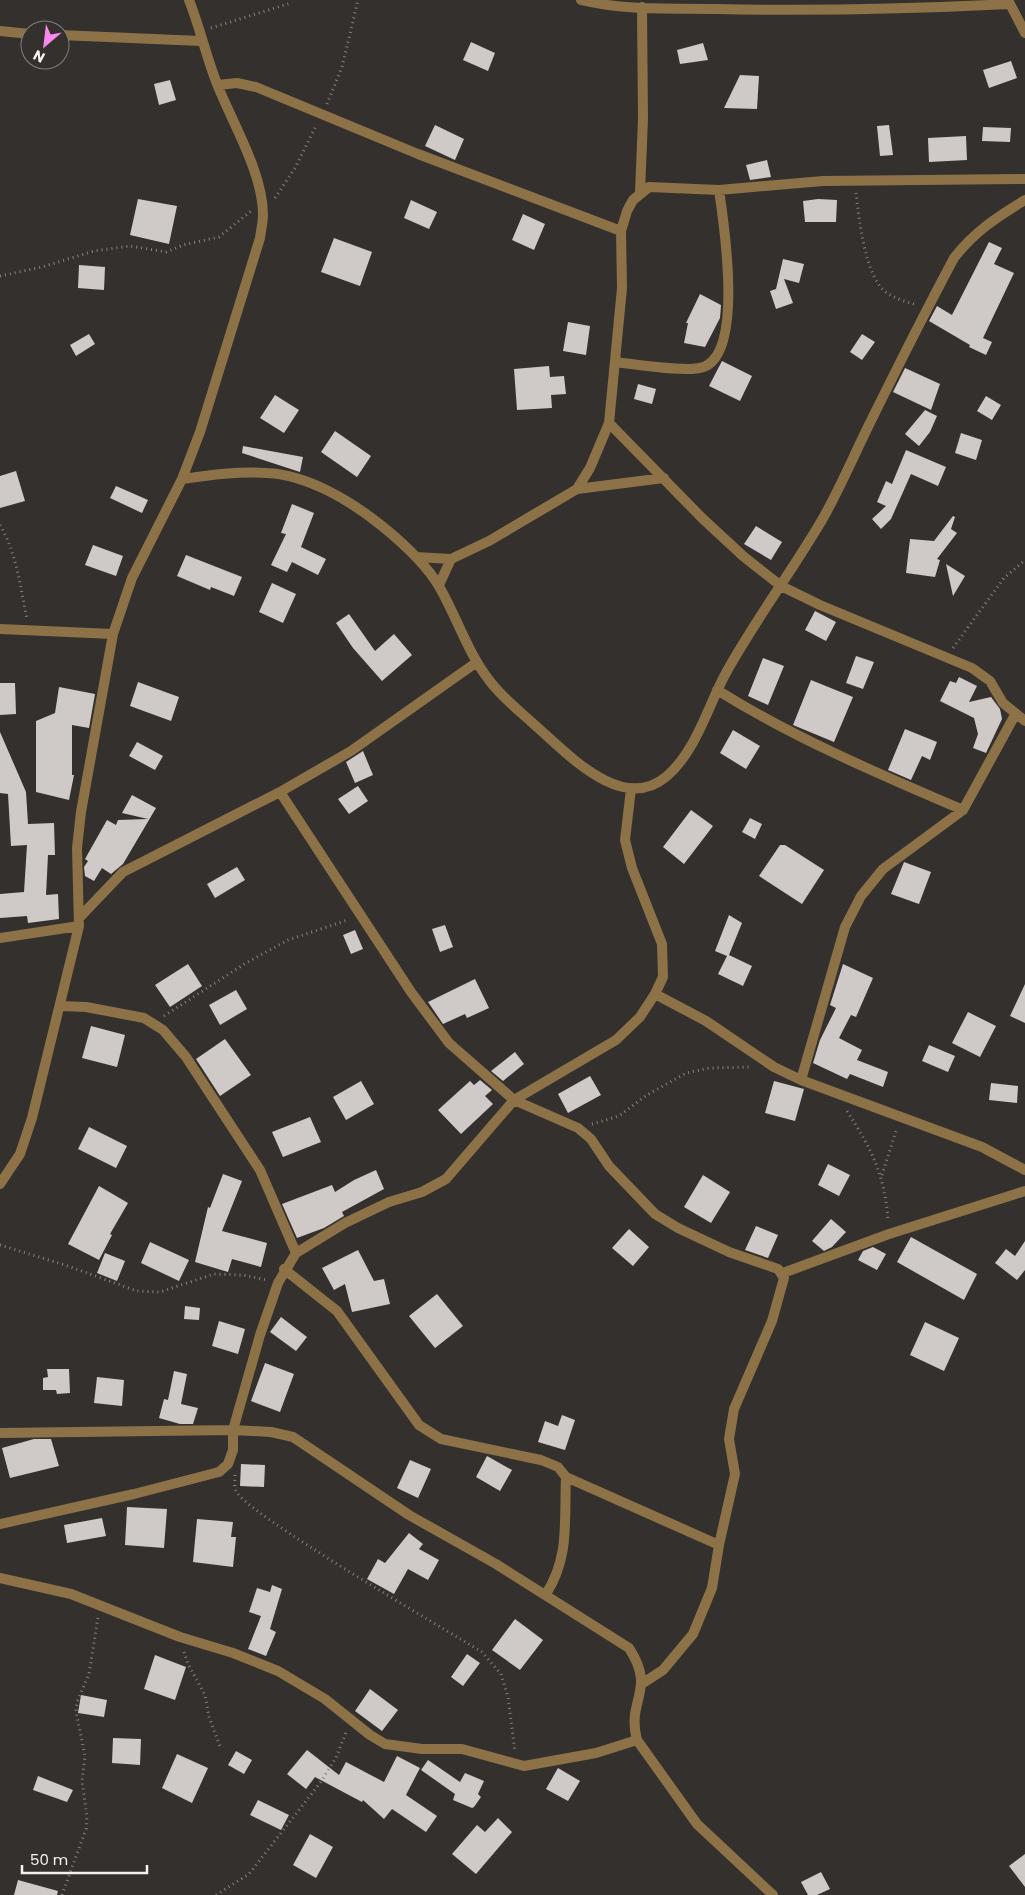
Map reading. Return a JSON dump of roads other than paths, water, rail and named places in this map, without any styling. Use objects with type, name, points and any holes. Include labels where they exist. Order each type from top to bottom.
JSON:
[{"type":"street","points":[[0,1184],[20,1154],[26,1136],[60,1006],[79,922],[77,848],[81,812],[113,634],[132,578],[182,479],[200,432],[260,238],[263,215],[261,201],[243,142],[218,85],[200,37],[189,0]]},
{"type":"street","points":[[581,0],[613,6],[802,10],[904,10],[1008,2],[1025,33]]},
{"type":"street","points":[[640,192],[643,119],[642,7]]},
{"type":"street","points":[[0,31],[20,33]]},
{"type":"street","points":[[70,35],[200,37]]},
{"type":"street","points":[[218,85],[237,83],[256,87],[418,154],[621,231]]},
{"type":"street","points":[[577,488],[590,468],[609,423],[622,288],[621,231],[626,212],[640,192],[649,187],[719,190],[854,180],[1025,179]]},
{"type":"street","points":[[615,362],[688,370],[706,367],[714,359],[722,341],[729,303],[728,257],[719,190]]},
{"type":"street","points":[[182,479],[220,473],[269,473],[302,480],[345,500],[383,526],[416,557],[439,585],[477,662],[489,682],[588,771],[613,784],[631,789],[646,787],[664,779],[676,768],[690,748],[717,690],[823,518],[926,309],[954,258],[970,237],[1025,200]]},
{"type":"street","points":[[609,423],[716,530],[781,586],[820,606],[972,668],[990,681],[1003,703],[1025,722]]},
{"type":"street","points":[[416,557],[451,560],[489,541],[577,488],[664,478]]},
{"type":"street","points":[[439,585],[451,560]]},
{"type":"street","points":[[0,629],[113,634]]},
{"type":"street","points":[[0,938],[79,922],[123,872],[280,792],[351,750],[477,662]]},
{"type":"street","points":[[717,690],[760,716],[831,753],[963,810]]},
{"type":"street","points":[[801,1080],[845,927],[861,896],[883,869],[963,810],[1015,715]]},
{"type":"street","points":[[0,1524],[210,1476],[220,1472],[228,1464],[233,1450],[233,1430],[260,1335],[278,1283],[284,1269],[296,1253],[345,1224],[389,1202],[422,1192],[446,1179],[514,1100],[616,1040],[640,1017],[655,994],[663,977],[662,944],[632,868],[625,840],[631,789]]},
{"type":"street","points":[[280,792],[411,992],[449,1042],[514,1100],[578,1128],[591,1139],[609,1166],[656,1214],[678,1228],[729,1252],[778,1269],[783,1273],[784,1278],[772,1321],[734,1409],[729,1439],[735,1474],[719,1545],[712,1588],[693,1634],[663,1670],[643,1683]]},
{"type":"street","points":[[655,994],[706,1021],[774,1067],[801,1080],[982,1147],[1025,1170]]},
{"type":"street","points":[[60,1006],[94,1008],[144,1018],[154,1022],[186,1057],[260,1170],[296,1253]]},
{"type":"street","points":[[783,1273],[889,1234],[1025,1191]]},
{"type":"street","points":[[284,1269],[337,1311],[376,1362],[419,1425],[441,1439],[541,1460],[558,1468],[566,1478],[719,1545]]},
{"type":"street","points":[[0,1433],[233,1430],[271,1432],[293,1437],[409,1515],[546,1594],[629,1648],[639,1664],[643,1683],[635,1711],[634,1728],[637,1740],[697,1824],[773,1895]]},
{"type":"street","points":[[546,1594],[556,1578],[563,1557],[566,1478]]},
{"type":"street","points":[[0,1578],[46,1587],[100,1604],[180,1637],[233,1653],[278,1671],[325,1699],[370,1735],[386,1744],[422,1749],[462,1749],[516,1765],[596,1753],[637,1740]]}]
